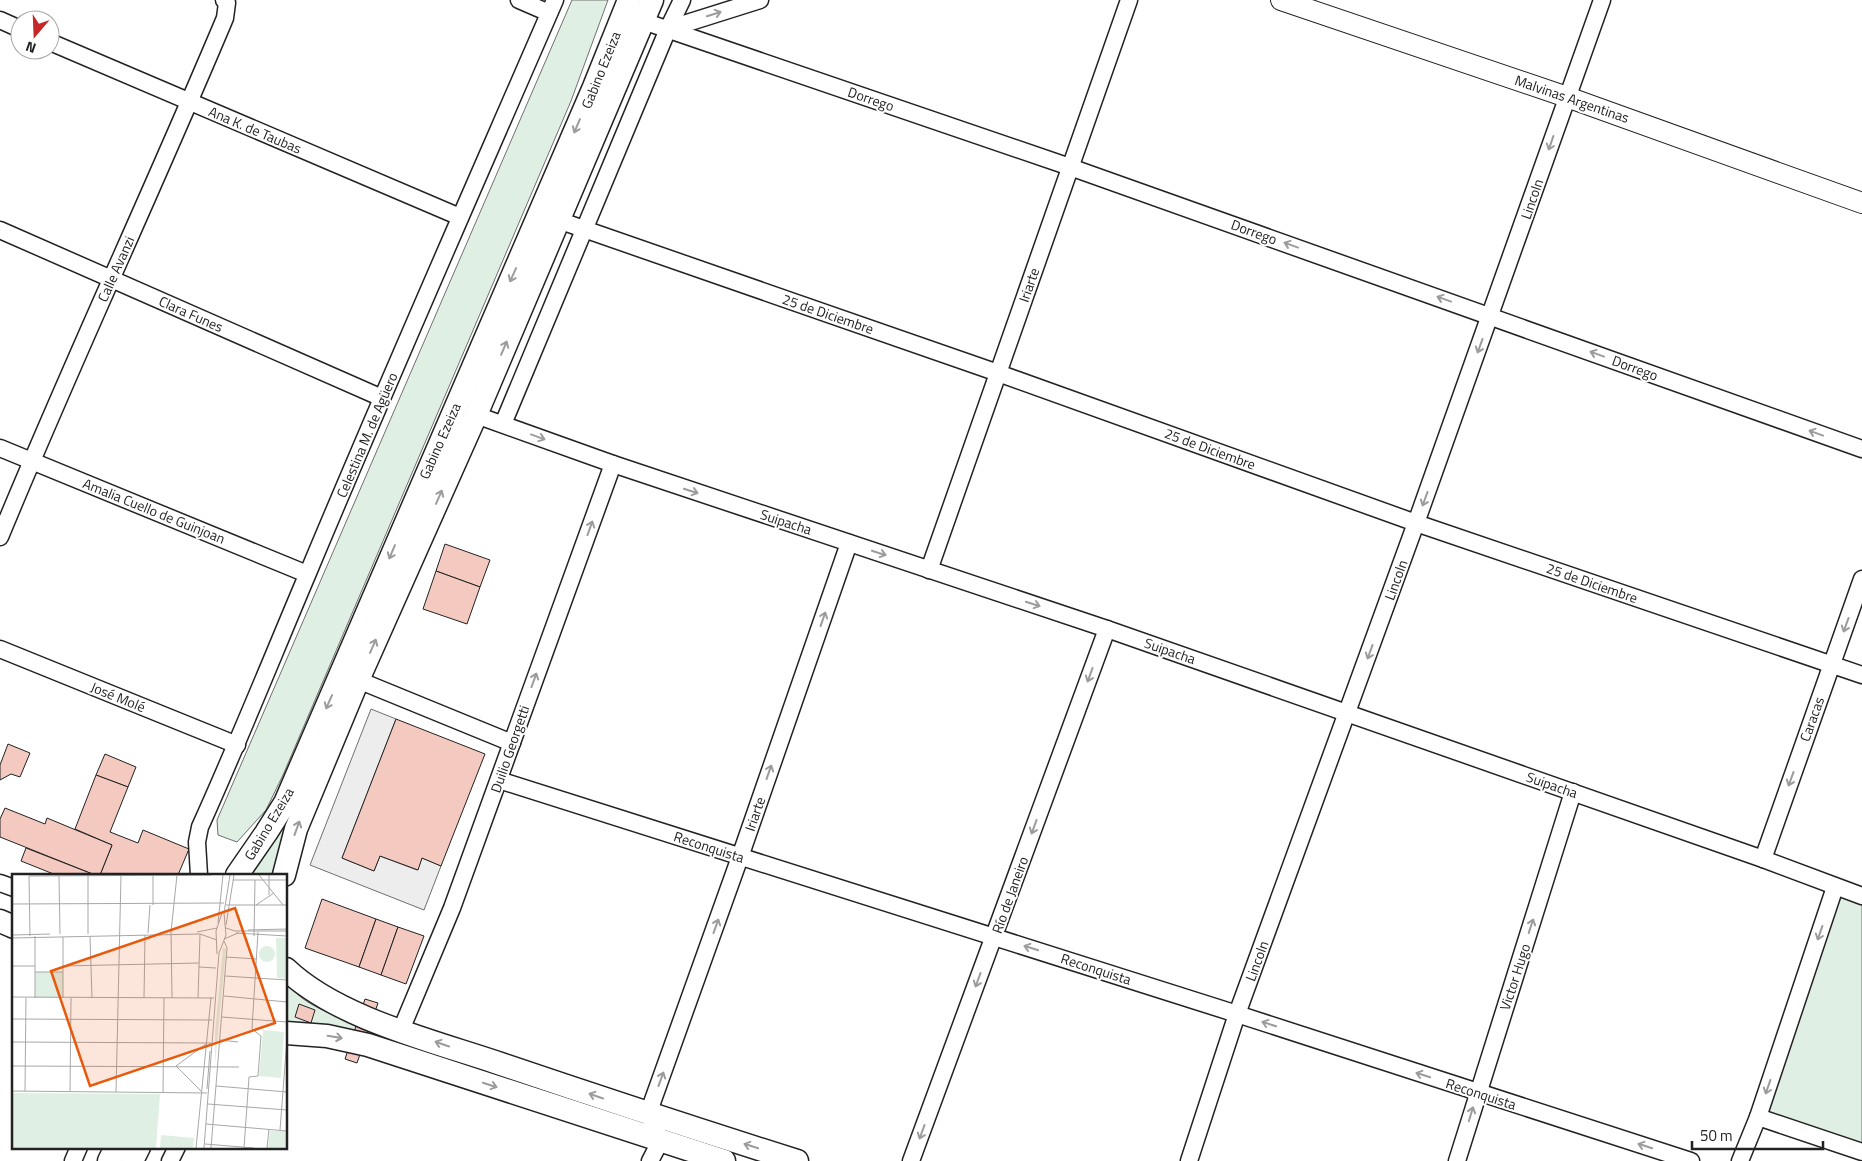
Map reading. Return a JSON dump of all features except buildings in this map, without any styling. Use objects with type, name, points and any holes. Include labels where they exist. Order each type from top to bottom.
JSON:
[{"type":"main road","name":"Gabino Ezeiza","points":[[238,874],[266,833],[289,794],[594,87],[629,0]]},
{"type":"main road","name":"Gabino Ezeiza","points":[[284,874],[296,829],[358,680],[476,415],[652,0]]},
{"type":"main road","points":[[0,920],[12,926]]},
{"type":"main road","points":[[288,971],[312,991],[331,1002],[401,1030],[648,1114],[797,1161]]},
{"type":"main road","points":[[288,1033],[327,1036],[353,1041],[724,1161]]},
{"type":"main road","points":[[109,1161],[116,1148]]},
{"type":"main road","points":[[132,1161],[138,1148]]},
{"type":"street","name":"Calle Avanzi","points":[[0,537],[31,461],[190,102],[225,18],[227,3],[224,0]]},
{"type":"street","points":[[519,0],[552,7]]},
{"type":"street","points":[[503,424],[668,29],[682,0]]},
{"type":"street","points":[[668,29],[760,0]]},
{"type":"street","name":"Iriarte","points":[[929,570],[1129,0]]},
{"type":"street","name":"Malvinas Argentinas","points":[[1281,0],[1567,97],[1862,203]]},
{"type":"street","name":"Lincoln","points":[[1190,1161],[1237,1014],[1491,316],[1602,0]]},
{"type":"street","name":"Celestina M. de Agüero","points":[[199,874],[197,842],[200,827],[237,745],[382,398],[552,7]]},
{"type":"street","name":"Dorrego","points":[[643,22],[1070,166],[1862,449]]},
{"type":"street","name":"Ana K. de Taubas","points":[[60,46],[460,218]]},
{"type":"street","name":"25 de Diciembre","points":[[558,220],[998,373],[1416,523],[1862,675]]},
{"type":"street","name":"Clara Funes","points":[[0,230],[382,398]]},
{"type":"street","name":"Suipacha","points":[[476,415],[613,464],[1107,629],[1763,859],[1862,896]]},
{"type":"street","name":"Amalia Cuello de Guinjoan","points":[[0,448],[307,574]]},
{"type":"street","name":"Duilio Georgetti","points":[[401,1030],[452,908],[613,464]]},
{"type":"street","name":"Iriarte","points":[[648,1114],[849,543]]},
{"type":"street","name":"Caracas","points":[[1763,859],[1862,580]]},
{"type":"street","name":"Río de Janeiro","points":[[911,1161],[1107,629]]},
{"type":"street","name":"José Molé","points":[[0,649],[237,745]]},
{"type":"street","points":[[358,680],[512,743]]},
{"type":"street","name":"Reconquista","points":[[499,780],[1237,1014],[1691,1161]]},
{"type":"street","name":"Victor Hugo","points":[[1457,1161],[1573,792]]},
{"type":"street","points":[[0,883],[12,887]]},
{"type":"street","points":[[1740,1161],[1758,1117],[1835,887]]},
{"type":"street","points":[[648,1114],[661,1140],[650,1161]]},
{"type":"street","points":[[1758,1117],[1862,1152]]},
{"type":"street","points":[[73,1161],[80,1148]]},
{"type":"street","points":[[170,1161],[176,1148]]},
{"type":"green space","points":[[572,0],[608,0],[571,101],[283,775],[266,810],[237,842],[218,835],[217,820]]},
{"type":"green space","points":[[290,818],[273,874],[249,874]]},
{"type":"green space","points":[[1835,887],[1862,896],[1862,1152],[1758,1117]]},
{"type":"green space","points":[[288,987],[316,1007],[369,1028],[366,1039],[288,1025]]},
{"type":"shaded area","points":[[371,709],[396,719],[342,858],[374,871],[380,856],[417,870],[422,858],[441,866],[424,910],[310,865]]}]
